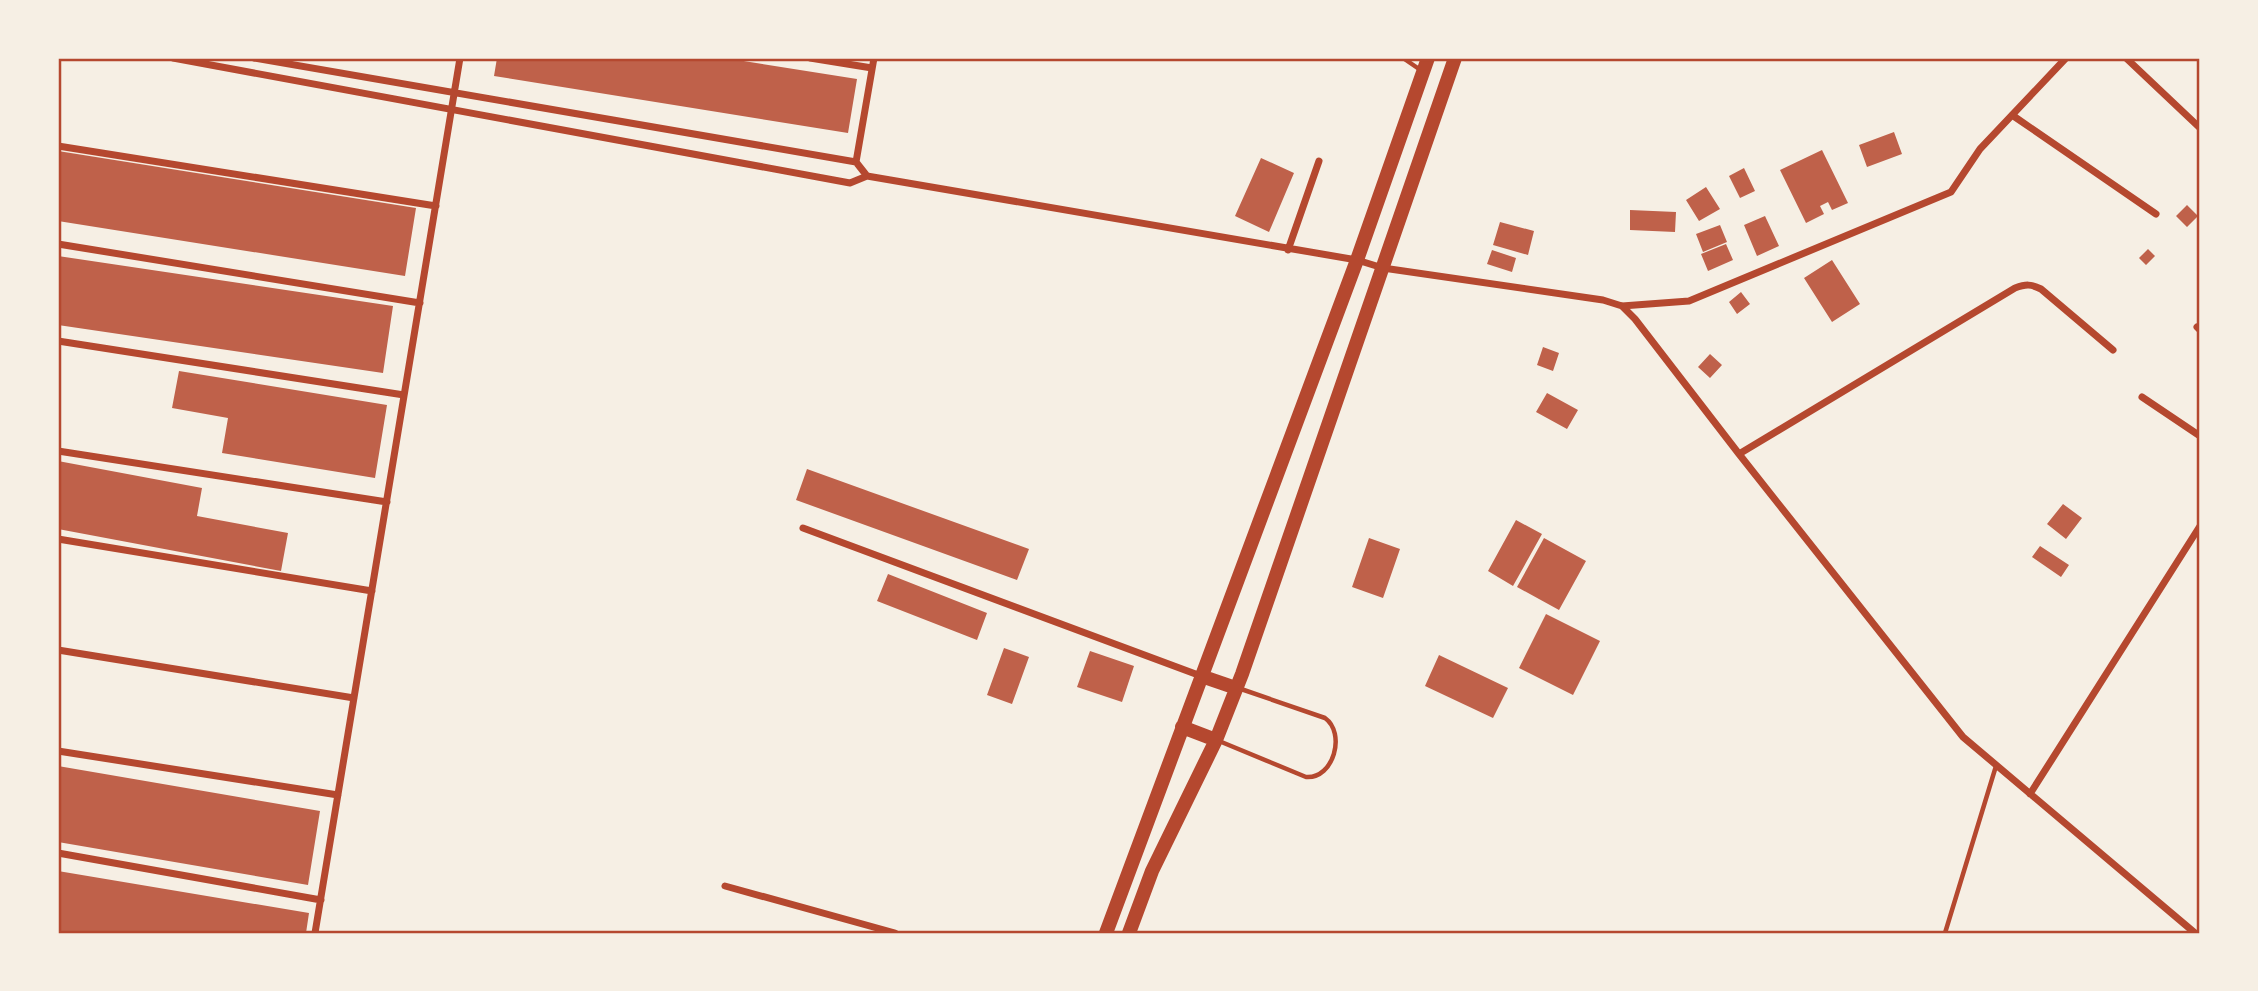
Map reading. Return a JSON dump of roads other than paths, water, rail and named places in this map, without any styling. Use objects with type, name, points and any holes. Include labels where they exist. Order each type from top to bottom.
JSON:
[{"type":"main road","points":[[1129,933],[1152,871],[1216,740],[1236,688],[1455,58]]},
{"type":"main road","points":[[1105,933],[1357,261],[1425,64]]},
{"type":"main road","points":[[1201,676],[1236,688]]},
{"type":"main road","points":[[1182,727],[1216,740]]},
{"type":"street","points":[[173,58],[850,183],[867,176],[1357,261],[1383,268],[1603,300],[1622,306],[1689,301],[1951,192],[1980,149],[2066,58]]},
{"type":"street","points":[[254,58],[856,162],[867,176]]},
{"type":"street","points":[[315,933],[460,58]]},
{"type":"street","points":[[810,58],[872,68]]},
{"type":"street","points":[[856,162],[874,58]]},
{"type":"street","points":[[2126,58],[2200,128]]},
{"type":"street","points":[[2012,115],[2156,214]]},
{"type":"street","points":[[58,146],[436,206]]},
{"type":"street","points":[[1288,250],[1319,161]]},
{"type":"street","points":[[58,244],[420,303]]},
{"type":"street","points":[[1739,454],[2024,284],[2032,284],[2041,289],[2113,350]]},
{"type":"street","points":[[1622,306],[1635,318],[1963,737],[2194,933]]},
{"type":"street","points":[[58,341],[404,395]]},
{"type":"street","points":[[2142,397],[2200,436]]},
{"type":"street","points":[[58,451],[387,502]]},
{"type":"street","points":[[2030,794],[2200,526]]},
{"type":"street","points":[[803,528],[1201,676]]},
{"type":"street","points":[[58,539],[372,591]]},
{"type":"street","points":[[58,650],[355,698]]},
{"type":"street","points":[[58,751],[338,795]]},
{"type":"street","points":[[58,853],[321,900]]},
{"type":"street","points":[[724,886],[895,933]]},
{"type":"lane","points":[[1403,58],[1425,64]]},
{"type":"lane","points":[[1216,740],[1306,777],[1320,775],[1326,771],[1337,735],[1330,722],[1236,688]]},
{"type":"lane","points":[[1945,933],[1996,765]]}]
